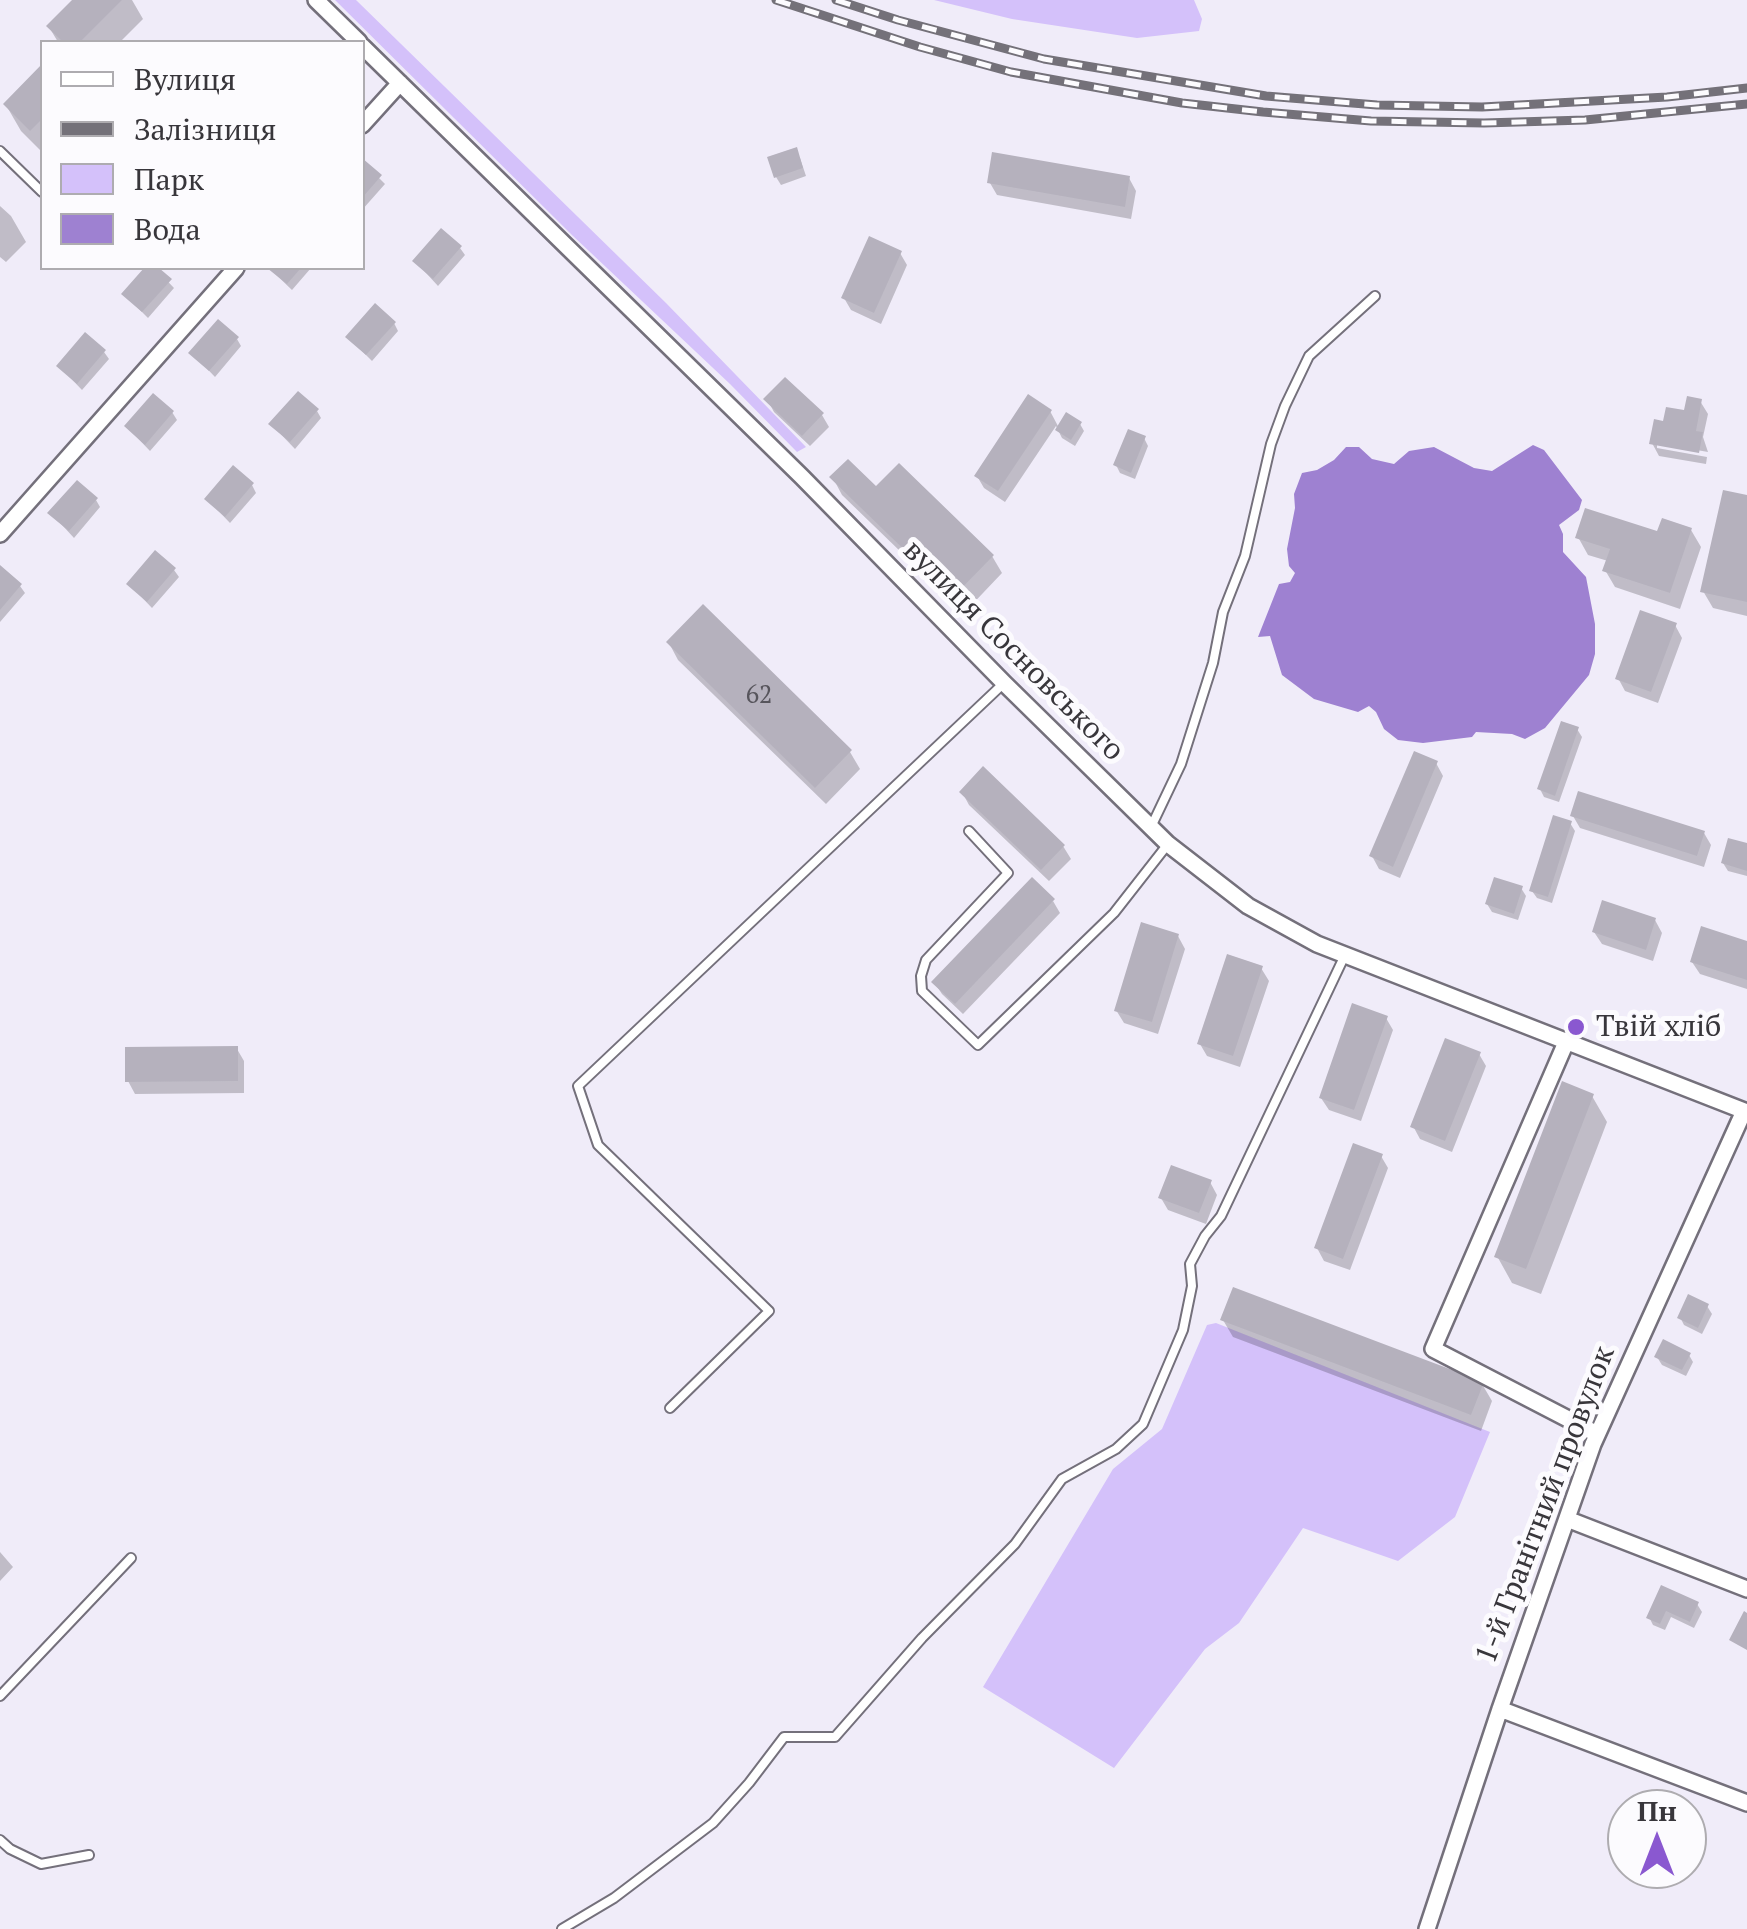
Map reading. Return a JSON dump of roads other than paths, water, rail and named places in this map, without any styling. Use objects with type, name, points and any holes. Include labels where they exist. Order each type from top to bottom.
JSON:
[{"type":"street","name":"вулиця Сосновського","points":[[316,0],[357,40]]},
{"type":"street","name":"вулиця Сосновського","points":[[365,48],[1168,844],[1248,906],[1317,944],[1745,1111]]},
{"type":"street","points":[[365,122],[400,83]]},
{"type":"street","points":[[0,534],[234,270]]},
{"type":"street","points":[[1566,1040],[1433,1349],[1597,1434]]},
{"type":"street","name":"1-й Гранітний провулок","points":[[1427,1929],[1597,1434],[1745,1111]]},
{"type":"street","points":[[1567,1519],[1743,1587],[1747,1569]]},
{"type":"street","points":[[1500,1709],[1747,1803]]},
{"type":"lane","points":[[0,151],[40,190]]},
{"type":"lane","points":[[1151,827],[1180,764],[1207,680],[1223,612],[1245,556],[1271,444],[1284,406],[1310,356],[1375,296]]},
{"type":"lane","points":[[670,1408],[769,1311],[598,1145],[578,1086],[1004,683]]},
{"type":"lane","points":[[969,832],[1008,873],[926,960],[921,976],[922,990],[978,1045],[1114,913],[1168,844]]},
{"type":"lane","points":[[562,1929],[614,1898],[713,1823],[784,1737],[835,1737],[922,1638],[1015,1544],[1062,1479],[1116,1448],[1143,1424],[1183,1330],[1192,1286],[1190,1264],[1221,1216],[1345,955]]},
{"type":"lane","points":[[0,1696],[131,1558]]},
{"type":"lane","points":[[0,1840],[41,1864],[89,1855]]},
{"type":"water","points":[[1533,445],[1544,450],[1582,500],[1579,510],[1559,525],[1563,552],[1586,577],[1595,624],[1595,654],[1589,675],[1545,728],[1525,739],[1512,734],[1476,732],[1472,737],[1423,743],[1398,740],[1384,729],[1369,706],[1358,712],[1314,699],[1282,675],[1270,636],[1258,637],[1279,584],[1290,582],[1295,573],[1289,566],[1287,549],[1294,494],[1302,473],[1334,460],[1346,447],[1359,447],[1372,459],[1394,464],[1409,451],[1434,447],[1474,468],[1492,471]]},
{"type":"railway","points":[[776,0],[1011,72],[1182,103],[1263,112],[1371,121],[1484,123],[1585,120],[1747,104]]},
{"type":"railway","points":[[836,0],[1044,59],[1266,96],[1377,105],[1482,107],[1667,97],[1747,88]]},
{"type":"place","name":"Твій хліб","points":[[1576,1027]]}]
